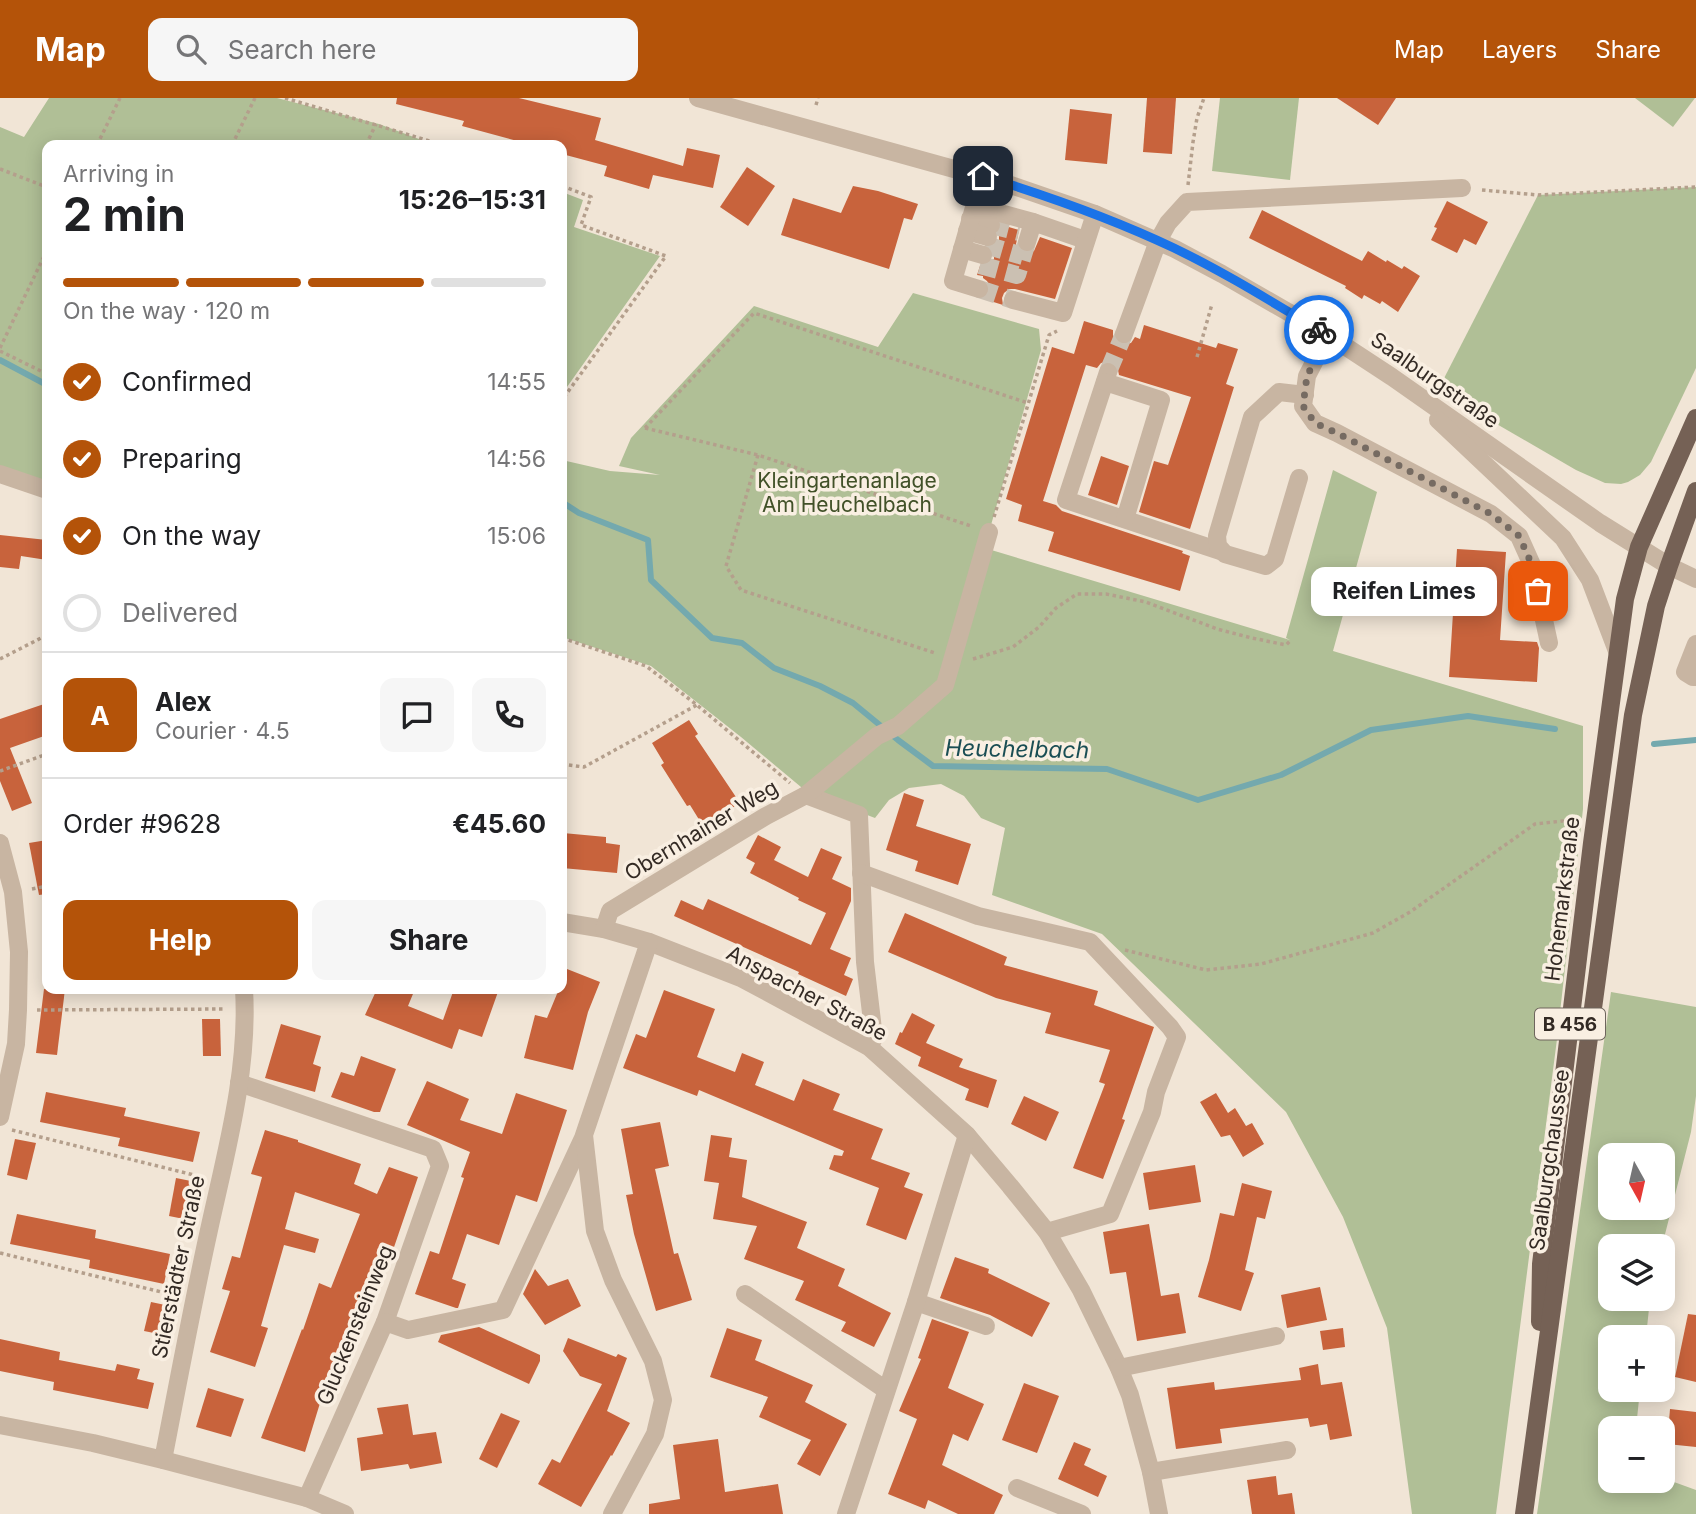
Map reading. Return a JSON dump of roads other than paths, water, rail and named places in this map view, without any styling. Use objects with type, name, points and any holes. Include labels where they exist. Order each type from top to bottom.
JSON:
[{"type":"main road","name":"Hohemarkstraße","points":[[1539,1399],[1541,1264],[1590,856],[1625,599],[1639,547],[1696,418]]},
{"type":"main road","name":"B 456","points":[[1669,566],[1696,492]]},
{"type":"main road","name":"Saalburgchaussee","points":[[1524,1514],[1633,715],[1656,606],[1669,566]]},
{"type":"street","name":"Saalburgstraße","points":[[698,98],[983,176],[1095,214],[1158,241],[1328,335],[1589,515],[1669,566],[1696,579]]},
{"type":"street","points":[[979,289],[953,281],[983,176]]},
{"type":"street","points":[[1124,334],[1158,241],[1168,223],[1187,202],[1462,188]]},
{"type":"street","points":[[1013,300],[1063,313],[1095,214]]},
{"type":"street","points":[[966,234],[1027,233],[1085,240]]},
{"type":"street","points":[[966,234],[985,245],[966,234]]},
{"type":"street","points":[[1328,335],[1307,376],[1303,406],[1315,423],[1491,514],[1519,536],[1532,565],[1549,643]]},
{"type":"street","points":[[1125,519],[1161,400],[1107,377],[1066,500],[1266,566],[1275,559],[1299,478]]},
{"type":"street","points":[[1392,377],[1563,538],[1590,580],[1617,652]]},
{"type":"street","points":[[1223,552],[1218,546],[1217,536],[1252,417],[1279,392],[1305,395]]},
{"type":"street","points":[[0,474],[42,487]]},
{"type":"street","points":[[1696,492],[1693,523],[1696,528]]},
{"type":"street","points":[[806,796],[877,736],[898,726],[946,685],[989,533]]},
{"type":"street","points":[[1696,644],[1685,672],[1696,677]]},
{"type":"street","name":"Obernhainer Weg","points":[[604,929],[610,911],[766,816],[806,796],[859,815],[865,962],[874,1038],[869,1047]]},
{"type":"street","points":[[0,843],[13,892],[19,952],[16,1044],[0,1117]]},
{"type":"street","points":[[860,873],[978,916],[1090,942],[1177,1037],[1156,1092],[1152,1112],[1111,1214],[1047,1233]]},
{"type":"street","name":"Anspacher Straße","points":[[567,923],[604,929],[649,942],[741,978],[869,1047],[967,1135],[1047,1233],[1081,1290],[1130,1395],[1151,1472],[1159,1514]]},
{"type":"street","points":[[385,1322],[408,1330],[503,1310],[584,1135],[649,942]]},
{"type":"street","name":"Stierstädter Straße","points":[[163,1460],[239,1083],[244,994]]},
{"type":"street","name":"Gluckensteinweg","points":[[239,1083],[433,1149],[440,1167],[385,1322],[307,1498]]},
{"type":"street","points":[[584,1135],[595,1231],[613,1280],[653,1361],[663,1400],[655,1434],[612,1514]]},
{"type":"street","points":[[846,1514],[916,1302],[967,1135]]},
{"type":"street","points":[[745,1294],[886,1390]]},
{"type":"street","points":[[916,1302],[986,1326]]},
{"type":"street","points":[[1119,1368],[1276,1336]]},
{"type":"street","points":[[0,1424],[163,1460],[307,1498],[345,1514]]},
{"type":"street","points":[[1151,1472],[1287,1450]]},
{"type":"street","points":[[1017,1488],[1082,1514]]},
{"type":"waterway","name":"Heuchelbach","points":[[0,360],[42,382]]},
{"type":"waterway","name":"Heuchelbach","points":[[567,505],[579,513],[648,540],[651,580],[712,638],[742,643],[774,668],[820,686],[853,703],[933,766],[1107,769],[1198,800],[1281,775],[1371,730],[1468,716],[1555,729]]},
{"type":"waterway","name":"Heuchelbach","points":[[1654,744],[1696,740]]},
{"type":"tunnel","points":[[991,225],[1019,232]]},
{"type":"tunnel","points":[[980,265],[1017,275],[1027,242]]},
{"type":"tunnel","points":[[985,245],[1023,256]]},
{"type":"tunnel","points":[[979,289],[1013,300]]},
{"type":"tunnel","points":[[1108,372],[1124,334]]},
{"type":"place","name":"Reifen Limes","points":[[1538,591]]},
{"type":"park label","name":"Kleingartenanlage Am Heuchelbach","points":[[847,492]]}]
